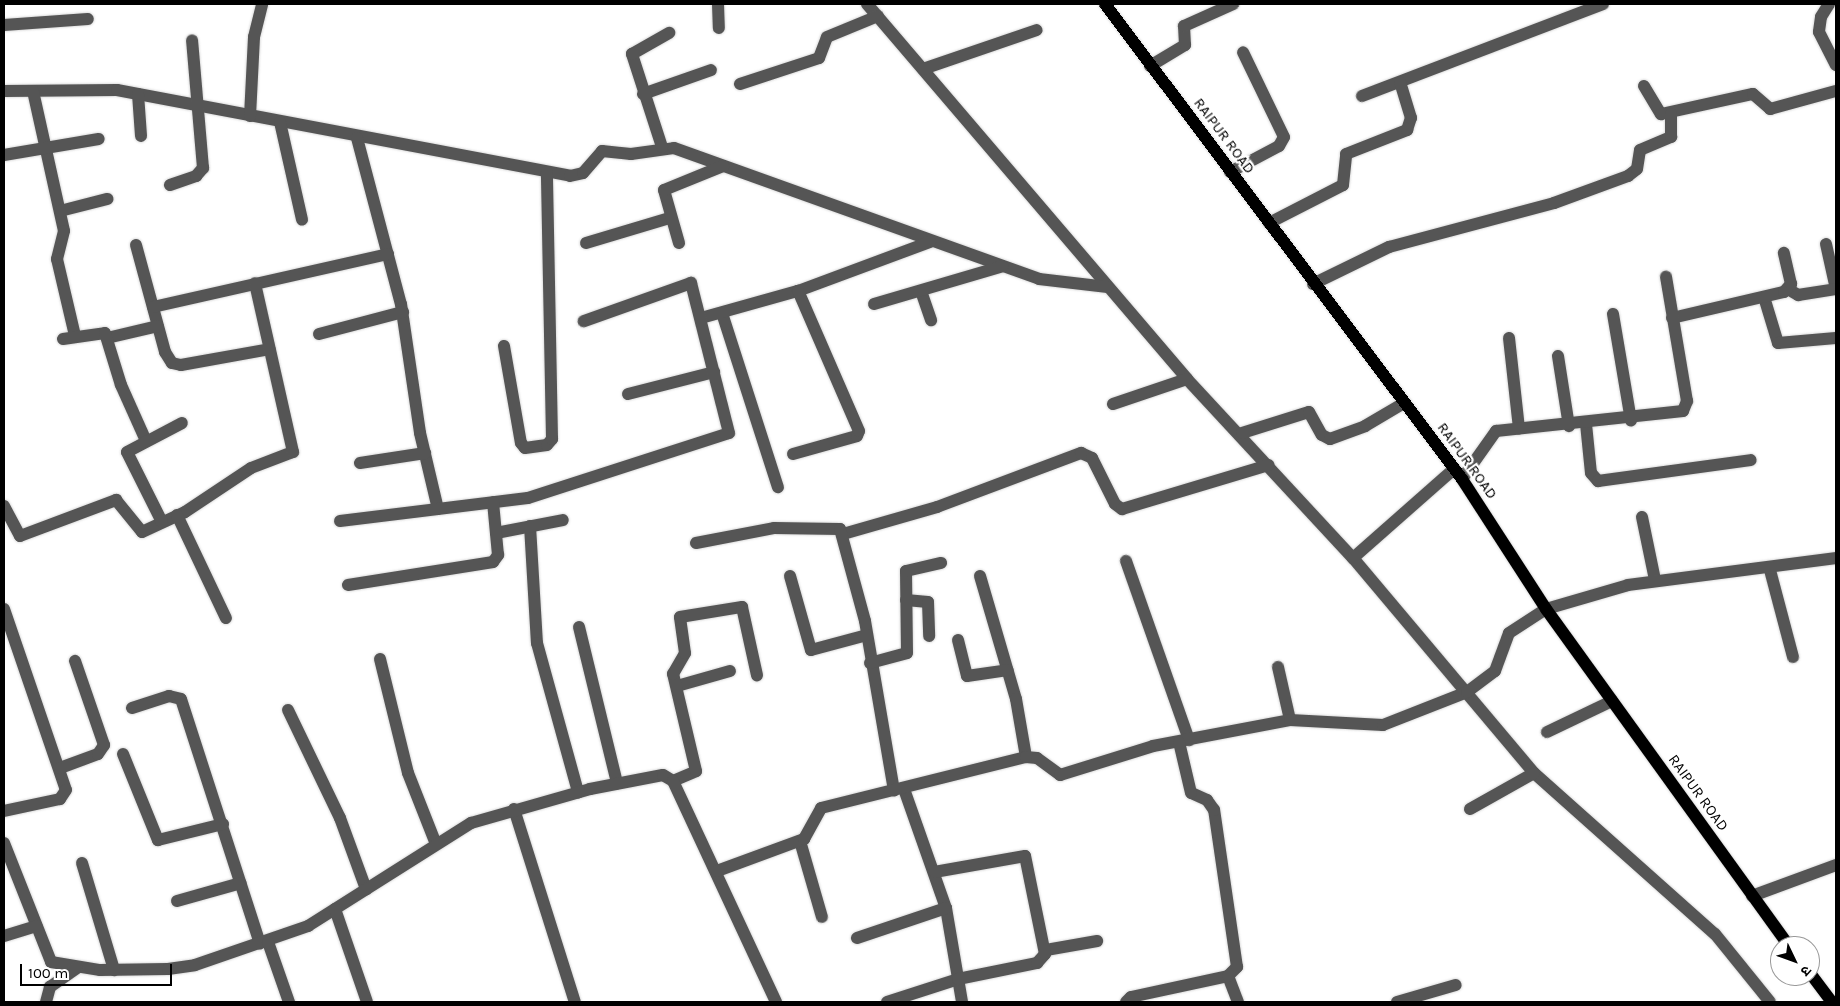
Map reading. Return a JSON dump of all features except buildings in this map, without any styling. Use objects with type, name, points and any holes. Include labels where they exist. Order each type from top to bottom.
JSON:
[{"type":"main road","name":"RAIPUR ROAD","points":[[1105,4],[1313,284],[1458,474],[1546,609],[1782,936]]},
{"type":"main road","points":[[1820,984],[1831,996]]},
{"type":"street","points":[[250,116],[254,37],[262,4]]},
{"type":"street","points":[[718,4],[719,28]]},
{"type":"street","points":[[867,4],[1187,379],[1242,433],[1353,558],[1534,773],[1715,934],[1770,1002]]},
{"type":"street","points":[[1150,66],[1186,45],[1184,26],[1233,4]]},
{"type":"street","points":[[1362,96],[1603,4]]},
{"type":"street","points":[[1829,4],[1820,17],[1820,32],[1836,65]]},
{"type":"street","points":[[740,84],[819,58],[827,37],[878,16]]},
{"type":"street","points":[[4,25],[88,19]]},
{"type":"street","points":[[923,69],[1037,30]]},
{"type":"street","points":[[662,147],[643,94],[632,54],[669,33]]},
{"type":"street","points":[[170,185],[202,170],[192,40]]},
{"type":"street","points":[[1230,172],[1279,146],[1284,138],[1243,52]]},
{"type":"street","points":[[643,94],[711,70]]},
{"type":"street","points":[[1269,223],[1343,185],[1346,154],[1407,130],[1411,118],[1400,83]]},
{"type":"street","points":[[1644,86],[1655,111],[1671,114],[1753,94],[1770,109],[1836,91]]},
{"type":"street","points":[[4,91],[104,89],[138,94],[357,138],[575,176],[602,151],[631,154],[662,147],[723,166],[930,242],[1003,266],[1063,284],[1108,287]]},
{"type":"street","points":[[33,91],[65,236],[56,258],[69,338],[101,331],[107,338],[121,385],[146,441]]},
{"type":"street","points":[[138,94],[141,136]]},
{"type":"street","points":[[1313,284],[1388,247],[1554,202],[1628,176],[1637,169],[1640,150],[1671,137],[1671,114]]},
{"type":"street","points":[[280,122],[302,220]]},
{"type":"street","points":[[357,138],[403,312],[425,453],[438,509]]},
{"type":"street","points":[[4,155],[46,150],[99,139]]},
{"type":"street","points":[[679,243],[670,218],[665,188],[723,166]]},
{"type":"street","points":[[504,346],[521,443],[526,448],[546,445],[552,439],[547,172]]},
{"type":"street","points":[[60,211],[107,199]]},
{"type":"street","points":[[586,243],[670,218]]},
{"type":"street","points":[[701,318],[798,291],[930,242]]},
{"type":"street","points":[[1788,289],[1798,295],[1836,289],[1826,244]]},
{"type":"street","points":[[136,245],[165,352],[177,365],[270,349]]},
{"type":"street","points":[[1784,253],[1788,289]]},
{"type":"street","points":[[153,307],[388,254]]},
{"type":"street","points":[[874,304],[1003,266]]},
{"type":"street","points":[[1353,558],[1458,474],[1491,434],[1519,428],[1569,426],[1680,413],[1685,408],[1666,277]]},
{"type":"street","points":[[340,521],[493,502],[560,489],[727,436],[730,430],[693,285],[687,282],[584,321]]},
{"type":"street","points":[[4,506],[20,536],[113,500],[120,502],[137,531],[177,515],[245,472],[294,450],[255,283]]},
{"type":"street","points":[[1672,318],[1764,298],[1788,289]]},
{"type":"street","points":[[793,454],[857,436],[859,431],[798,291]]},
{"type":"street","points":[[921,291],[931,320]]},
{"type":"street","points":[[1764,298],[1778,343],[1836,338]]},
{"type":"street","points":[[319,334],[403,312]]},
{"type":"street","points":[[722,313],[778,487]]},
{"type":"street","points":[[1613,314],[1631,420]]},
{"type":"street","points":[[107,338],[158,326]]},
{"type":"street","points":[[1509,338],[1519,428]]},
{"type":"street","points":[[1558,356],[1569,426]]},
{"type":"street","points":[[628,394],[714,372]]},
{"type":"street","points":[[1113,404],[1187,379]]},
{"type":"street","points":[[1242,433],[1308,412],[1322,435],[1330,439],[1365,426],[1404,403]]},
{"type":"street","points":[[162,522],[127,454],[146,441],[182,423]]},
{"type":"street","points":[[1586,424],[1591,473],[1598,481],[1751,460]]},
{"type":"street","points":[[360,463],[425,453]]},
{"type":"street","points":[[843,534],[937,508],[1081,453],[1092,458],[1115,504],[1122,509],[1269,465]]},
{"type":"street","points":[[348,585],[490,564],[498,555],[493,502]]},
{"type":"street","points":[[177,515],[226,618]]},
{"type":"street","points":[[1642,517],[1655,580]]},
{"type":"street","points":[[496,533],[563,520]]},
{"type":"street","points":[[530,526],[537,643],[578,792]]},
{"type":"street","points":[[696,543],[774,528],[832,527],[843,534],[867,635],[870,663],[899,790],[934,872],[946,908],[962,1002]]},
{"type":"street","points":[[717,870],[800,841],[821,808],[1026,757],[1037,758],[1060,775],[1184,741],[1290,720],[1374,727],[1467,692],[1495,671],[1509,633],[1546,609],[1655,580],[1770,570],[1836,558]]},
{"type":"street","points":[[1126,561],[1184,741],[1191,793],[1210,802],[1216,820],[1238,963],[1228,976],[1131,997],[1126,1002]]},
{"type":"street","points":[[870,663],[908,652],[906,571],[941,563]]},
{"type":"street","points":[[1770,570],[1793,657]]},
{"type":"street","points":[[790,576],[812,651],[867,635]]},
{"type":"street","points":[[980,576],[1008,670],[1026,757]]},
{"type":"street","points":[[906,600],[928,602],[929,636]]},
{"type":"street","points":[[673,781],[696,771],[673,670],[685,650],[680,617],[732,606],[744,611],[757,674]]},
{"type":"street","points":[[4,609],[66,790],[63,797],[4,811]]},
{"type":"street","points":[[579,627],[617,783]]},
{"type":"street","points":[[958,640],[967,676],[1008,670]]},
{"type":"street","points":[[380,658],[408,773],[436,844]]},
{"type":"street","points":[[60,768],[104,748],[75,661]]},
{"type":"street","points":[[1278,667],[1290,720]]},
{"type":"street","points":[[677,686],[730,671]]},
{"type":"street","points":[[132,708],[169,696],[181,699],[241,883],[289,1002]]},
{"type":"street","points":[[1547,732],[1612,701]]},
{"type":"street","points":[[288,710],[340,818],[366,890]]},
{"type":"street","points":[[123,754],[158,840],[223,824]]},
{"type":"street","points":[[1470,809],[1534,773]]},
{"type":"street","points":[[4,843],[51,962],[77,968],[114,970],[195,965],[264,943],[335,909],[461,827],[578,792],[659,775],[673,781],[717,870],[776,1002]]},
{"type":"street","points":[[514,810],[575,1002]]},
{"type":"street","points":[[800,841],[822,917]]},
{"type":"street","points":[[934,872],[1025,856],[1046,950]]},
{"type":"street","points":[[82,863],[114,970]]},
{"type":"street","points":[[1752,896],[1836,865]]},
{"type":"street","points":[[177,901],[241,883]]},
{"type":"street","points":[[857,938],[946,908]]},
{"type":"street","points":[[335,909],[367,1002]]},
{"type":"street","points":[[4,936],[36,926]]},
{"type":"street","points":[[887,1002],[958,979],[1037,963],[1046,950],[1096,941]]},
{"type":"street","points":[[46,1002],[50,987],[77,968]]},
{"type":"street","points":[[1228,976],[1238,1002]]},
{"type":"street","points":[[1397,1002],[1456,985]]}]
